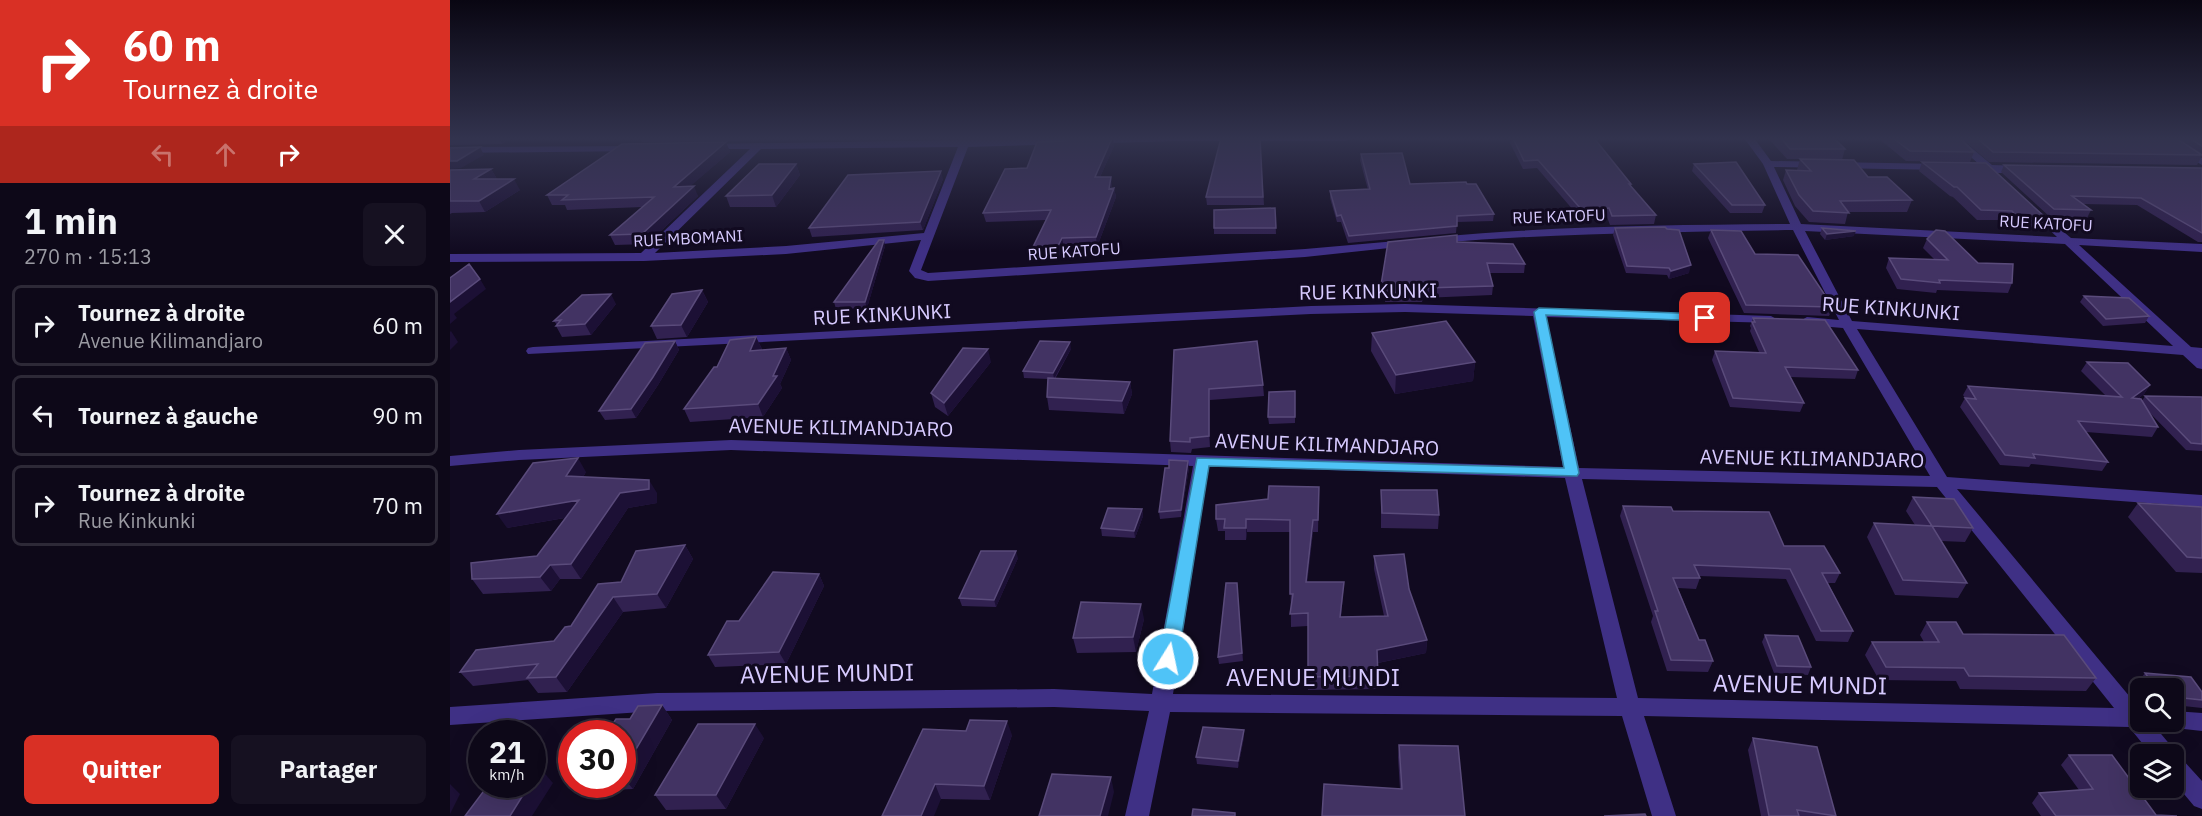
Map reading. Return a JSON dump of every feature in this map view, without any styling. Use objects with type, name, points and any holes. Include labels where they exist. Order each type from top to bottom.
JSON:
[{"type":"street","points":[[644,257],[728,176]]},
{"type":"street","points":[[928,236],[951,176]]},
{"type":"street","points":[[1774,176],[1797,227],[1847,323],[1942,482],[2130,711]]},
{"type":"street","points":[[1999,176],[2007,184]]},
{"type":"street","points":[[2024,201],[2195,352],[2202,365]]},
{"type":"street","name":"RUE KATOFU","points":[[928,236],[915,271],[928,278],[1305,253],[1492,235],[1634,229],[1797,227],[2202,248]]},
{"type":"street","name":"RUE MBOMANI","points":[[450,258],[644,257],[786,250],[928,236]]},
{"type":"street","name":"RUE KINKUNKI","points":[[534,351],[1311,310],[1405,308],[1847,323],[2195,352]]},
{"type":"street","points":[[1539,312],[1572,473],[1629,707],[1664,816]]},
{"type":"street","name":"AVENUE KILIMANDJARO","points":[[450,461],[519,455],[731,445],[1572,473],[1942,482],[2202,501]]},
{"type":"street","points":[[1137,816],[1161,703],[1202,461]]},
{"type":"street","name":"AVENUE MUNDI","points":[[450,716],[657,702],[1054,698],[1161,703],[1629,707],[2130,718]]},
{"type":"street","points":[[2184,721],[2202,722]]},
{"type":"street","points":[[2147,732],[2156,744]]},
{"type":"street","points":[[2184,777],[2202,798]]},
{"type":"building","points":[[450,176],[479,176],[474,179],[514,179],[479,201],[450,201]]},
{"type":"building","points":[[575,176],[687,176],[674,187],[694,186],[642,234],[610,235],[654,197],[562,200],[568,195],[547,195]]},
{"type":"building","points":[[747,176],[787,176],[772,195],[726,196]]},
{"type":"building","points":[[847,176],[939,176],[920,222],[809,228]]},
{"type":"building","points":[[1001,176],[1111,177],[1109,189],[1114,188],[1096,237],[1062,238],[1056,250],[1031,251],[1051,210],[983,213]]},
{"type":"building","points":[[1211,176],[1262,176],[1263,197],[1206,197]]},
{"type":"building","points":[[1367,176],[1408,176],[1410,184],[1466,182],[1476,184],[1494,214],[1457,216],[1457,226],[1349,236],[1341,215],[1337,216],[1330,191],[1370,189]]},
{"type":"building","points":[[1552,176],[1625,176],[1656,215],[1612,216],[1609,208],[1581,209]]},
{"type":"building","points":[[1705,176],[1745,176],[1765,205],[1732,205]]},
{"type":"building","points":[[1789,176],[1867,176],[1887,177],[1912,200],[1840,201],[1849,213],[1813,211],[1799,195]]},
{"type":"building","points":[[1940,176],[2000,176],[2047,219],[2017,217],[2012,211],[1981,210],[1957,187]]},
{"type":"building","points":[[2017,176],[2202,176],[2202,233],[2141,198],[2072,196],[2091,210],[2054,209]]},
{"type":"building","points":[[1275,208],[1276,228],[1214,228],[1214,210]]},
{"type":"building","points":[[1665,227],[1679,230],[1691,265],[1671,271],[1669,268],[1627,266],[1615,228]]},
{"type":"building","points":[[1822,228],[1856,231],[1827,234]]},
{"type":"building","points":[[1711,230],[1741,231],[1755,254],[1798,255],[1833,307],[1746,305]]},
{"type":"building","points":[[1936,230],[1945,231],[1978,263],[2013,264],[2012,283],[1939,280],[1940,283],[1901,279],[1889,258],[1948,260],[1927,239]]},
{"type":"building","points":[[1457,235],[1457,242],[1513,244],[1525,264],[1487,263],[1493,286],[1424,288],[1423,293],[1386,292],[1387,285],[1381,285],[1388,242]]},
{"type":"building","points":[[879,240],[884,240],[865,302],[834,302]]},
{"type":"building","points":[[469,264],[480,279],[450,302],[450,278]]},
{"type":"building","points":[[702,290],[681,325],[651,326],[672,294]]},
{"type":"building","points":[[611,294],[585,324],[556,326],[561,320],[554,321],[582,295]]},
{"type":"building","points":[[2084,296],[2129,298],[2149,316],[2106,319]]},
{"type":"building","points":[[1753,318],[1825,320],[1858,370],[1785,367],[1804,403],[1733,398],[1715,351],[1766,353],[1752,322],[1755,322]]},
{"type":"building","points":[[1446,321],[1475,362],[1396,375],[1372,333]]},
{"type":"building","points":[[756,337],[750,351],[786,348],[773,376],[777,376],[758,404],[684,409],[714,367],[717,367],[730,340]]},
{"type":"building","points":[[675,341],[631,409],[599,411],[645,343]]},
{"type":"building","points":[[1040,341],[1070,342],[1053,373],[1023,371]]},
{"type":"building","points":[[1257,341],[1263,385],[1209,389],[1209,436],[1190,438],[1190,442],[1170,441],[1174,350]]},
{"type":"building","points":[[963,348],[988,349],[944,403],[931,393]]},
{"type":"building","points":[[2087,362],[2128,363],[2150,385],[2132,398],[2141,399],[2158,427],[2078,421],[2108,462],[2033,454],[2035,458],[2005,455],[1965,398],[1976,399],[1968,386],[2122,397]]},
{"type":"building","points":[[1048,378],[1130,382],[1122,401],[1047,397]]},
{"type":"building","points":[[1295,391],[1295,417],[1268,417],[1269,392]]},
{"type":"building","points":[[2145,396],[2202,397],[2202,444],[2191,443]]},
{"type":"building","points":[[578,458],[566,476],[649,480],[649,489],[620,493],[571,564],[550,565],[540,577],[472,579],[471,563],[537,556],[579,500],[497,514],[533,463]]},
{"type":"building","points":[[1169,460],[1188,461],[1181,510],[1159,512],[1165,468],[1169,468]]},
{"type":"building","points":[[1269,486],[1319,487],[1318,520],[1313,520],[1306,582],[1344,582],[1340,617],[1388,616],[1374,556],[1404,554],[1409,589],[1427,640],[1377,650],[1378,676],[1308,677],[1308,613],[1290,614],[1293,594],[1290,594],[1290,520],[1246,519],[1246,528],[1224,528],[1225,519],[1216,519],[1216,505],[1268,499]]},
{"type":"building","points":[[1381,490],[1437,490],[1439,515],[1382,513]]},
{"type":"building","points":[[1913,497],[1954,499],[1973,528],[1932,526]]},
{"type":"building","points":[[2138,503],[2202,507],[2202,558],[2187,557]]},
{"type":"building","points":[[1623,506],[1671,507],[1673,511],[1769,512],[1784,546],[1824,546],[1840,573],[1822,573],[1853,631],[1821,631],[1790,569],[1694,565],[1700,578],[1673,578],[1699,640],[1705,640],[1713,661],[1671,660],[1655,611],[1658,611]]},
{"type":"building","points":[[1108,508],[1142,509],[1134,531],[1101,528]]},
{"type":"building","points":[[1874,523],[1932,526],[1967,583],[1903,580]]},
{"type":"building","points":[[685,545],[657,594],[613,597],[556,677],[527,678],[538,664],[460,672],[476,650],[554,641],[565,627],[571,626],[598,584],[621,582],[636,551]]},
{"type":"building","points":[[981,551],[1016,551],[994,600],[959,598]]},
{"type":"building","points":[[773,572],[819,574],[779,652],[708,655],[727,621],[739,621]]},
{"type":"building","points":[[1226,583],[1237,583],[1242,653],[1218,657]]},
{"type":"building","points":[[1081,602],[1141,604],[1133,637],[1073,638]]},
{"type":"building","points":[[1927,622],[1956,622],[1963,634],[2064,635],[2096,678],[1969,676],[1964,668],[1886,667],[1872,642],[1939,642]]},
{"type":"building","points":[[1765,635],[1798,636],[1811,667],[1777,666]]},
{"type":"building","points":[[2145,673],[2191,677],[2202,692],[2202,700],[2184,698],[2184,678],[2149,678]]},
{"type":"building","points":[[662,705],[636,749],[636,720],[615,720],[630,719],[638,706]]},
{"type":"building","points":[[970,720],[1007,721],[984,786],[935,784],[921,816],[882,816],[923,729],[966,731]]},
{"type":"building","points":[[698,724],[755,724],[716,795],[655,795]]},
{"type":"building","points":[[1203,727],[1244,730],[1238,761],[1196,757]]},
{"type":"building","points":[[1753,738],[1817,747],[1836,816],[1797,810],[1799,816],[1769,816]]},
{"type":"building","points":[[1399,745],[1458,746],[1465,816],[1322,816],[1324,784],[1402,789]]},
{"type":"building","points":[[2069,755],[2112,755],[2130,780],[2130,798],[2144,798],[2156,815],[2177,816],[2056,816],[2039,793],[2093,789]]},
{"type":"building","points":[[1052,774],[1111,777],[1100,816],[1039,816]]},
{"type":"building","points":[[478,798],[521,798],[510,816],[465,816]]},
{"type":"building","points":[[1193,809],[1235,813],[1235,816],[1192,816]]},
{"type":"building","points":[[1645,814],[1646,816],[1604,816]]},
{"type":"route","points":[[1168,659],[1202,461],[1572,473],[1539,312],[1705,318]]}]
